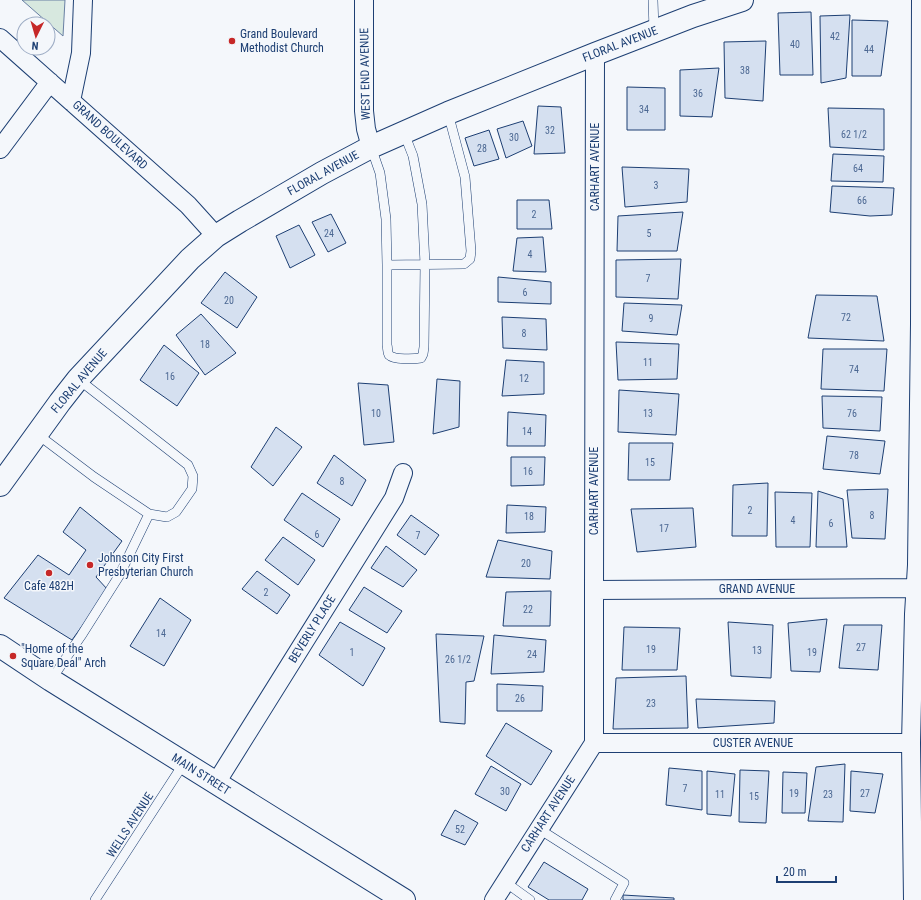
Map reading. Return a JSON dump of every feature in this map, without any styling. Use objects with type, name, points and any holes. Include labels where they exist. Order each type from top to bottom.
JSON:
[{"type":"street","points":[[72,101],[81,53],[83,0]]},
{"type":"street","name":"WEST END AVENUE","points":[[364,0],[364,111],[366,129],[372,146]]},
{"type":"street","name":"FLORAL AVENUE","points":[[0,485],[78,379],[190,259],[216,236],[240,220],[372,146],[448,113],[654,30],[742,0]]},
{"type":"street","points":[[913,900],[917,881],[911,743],[914,614],[918,588],[921,0]]},
{"type":"street","name":"GRAND BOULEVARD","points":[[0,38],[188,206],[216,236]]},
{"type":"street","name":"CARHART AVENUE","points":[[494,900],[594,743],[596,54]]},
{"type":"street","points":[[0,149],[50,82]]},
{"type":"street","name":"BEVERLY PLACE","points":[[216,783],[394,498],[403,473]]},
{"type":"street","name":"GRAND AVENUE","points":[[594,590],[918,588]]},
{"type":"street","name":"MAIN STREET","points":[[0,646],[184,764],[404,900]]},
{"type":"street","name":"CUSTER AVENUE","points":[[594,743],[911,743]]},
{"type":"lane","points":[[653,0],[654,30]]},
{"type":"lane","points":[[387,265],[464,264],[470,259],[471,251],[465,177],[448,113]]},
{"type":"lane","points":[[372,146],[380,173],[386,219],[388,353],[390,356],[396,358],[421,358],[424,347],[425,264],[422,204],[412,156],[404,132]]},
{"type":"lane","points":[[37,434],[94,477],[149,514],[167,516],[176,512],[192,489],[193,476],[188,465],[78,379]]},
{"type":"lane","points":[[51,680],[82,636],[119,576],[149,514]]},
{"type":"lane","name":"WELLS AVENUE","points":[[95,900],[184,764]]},
{"type":"lane","points":[[539,829],[624,883],[615,900]]},
{"type":"lane","points":[[505,882],[530,900]]},
{"type":"shaded area","points":[[22,0],[65,0],[63,36],[56,30],[56,16],[40,16]]},
{"type":"building","points":[[811,12],[813,75],[780,75],[778,13]]},
{"type":"building","points":[[850,15],[846,78],[821,83],[820,16]]},
{"type":"building","points":[[852,20],[888,21],[881,76],[852,76]]},
{"type":"building","points":[[766,41],[763,101],[725,98],[724,42]]},
{"type":"building","points":[[719,68],[712,117],[680,116],[680,70]]},
{"type":"building","points":[[627,87],[665,88],[665,130],[627,130]]},
{"type":"building","points":[[538,106],[561,107],[565,153],[534,154]]},
{"type":"building","points":[[828,108],[884,109],[884,150],[830,147]]},
{"type":"building","points":[[523,121],[532,146],[506,158],[497,129]]},
{"type":"building","points":[[489,130],[499,159],[474,166],[465,138]]},
{"type":"building","points":[[833,154],[884,156],[883,182],[831,181]]},
{"type":"building","points":[[622,167],[689,169],[687,202],[625,207]]},
{"type":"building","points":[[832,186],[894,188],[892,215],[870,216],[830,212]]},
{"type":"building","points":[[517,200],[549,200],[552,229],[517,229]]},
{"type":"building","points":[[683,212],[677,251],[617,251],[618,216]]},
{"type":"building","points":[[331,214],[346,243],[328,252],[312,222]]},
{"type":"building","points":[[299,225],[315,255],[290,268],[276,236]]},
{"type":"building","points":[[543,237],[546,272],[513,271],[517,238]]},
{"type":"building","points":[[681,259],[678,299],[616,297],[616,260]]},
{"type":"building","points":[[225,272],[257,297],[237,328],[201,303]]},
{"type":"building","points":[[498,277],[551,282],[551,304],[498,302]]},
{"type":"building","points":[[816,295],[877,296],[884,341],[808,338]]},
{"type":"building","points":[[624,303],[682,305],[677,335],[622,331]]},
{"type":"building","points":[[201,314],[236,353],[205,375],[176,335]]},
{"type":"building","points":[[502,317],[546,319],[547,350],[503,348]]},
{"type":"building","points":[[616,342],[679,344],[677,379],[618,380]]},
{"type":"building","points":[[164,345],[199,373],[177,406],[140,380]]},
{"type":"building","points":[[823,349],[887,349],[884,391],[821,389]]},
{"type":"building","points":[[506,360],[544,362],[544,394],[502,396]]},
{"type":"building","points":[[437,379],[460,381],[459,427],[433,434]]},
{"type":"building","points":[[358,383],[388,385],[394,442],[364,445]]},
{"type":"building","points":[[619,390],[679,394],[676,435],[618,432]]},
{"type":"building","points":[[822,396],[882,397],[880,431],[823,428]]},
{"type":"building","points":[[508,412],[546,415],[545,446],[507,446]]},
{"type":"building","points":[[276,427],[302,447],[273,486],[251,467]]},
{"type":"building","points":[[827,436],[885,441],[880,474],[823,469]]},
{"type":"building","points":[[629,443],[673,443],[670,480],[628,480]]},
{"type":"building","points":[[334,455],[366,480],[352,506],[317,483]]},
{"type":"building","points":[[511,457],[545,457],[544,485],[511,486]]},
{"type":"building","points":[[768,483],[767,536],[732,536],[733,485]]},
{"type":"building","points":[[888,489],[885,539],[852,538],[847,490]]},
{"type":"building","points":[[818,491],[843,499],[847,547],[816,547]]},
{"type":"building","points":[[775,492],[812,493],[810,547],[776,547]]},
{"type":"building","points":[[302,493],[340,519],[323,547],[284,520]]},
{"type":"building","points":[[507,505],[546,507],[545,532],[506,533]]},
{"type":"building","name":"Johnson City First Presbyterian Church","points":[[80,507],[122,541],[96,577],[108,590],[72,640],[4,598],[38,555],[69,575],[86,550],[63,532]]},
{"type":"building","points":[[693,508],[696,547],[637,552],[631,509]]},
{"type":"building","points":[[411,515],[439,535],[425,555],[397,535]]},
{"type":"building","points":[[283,537],[315,560],[298,585],[265,560]]},
{"type":"building","points":[[498,540],[552,551],[550,579],[486,577]]},
{"type":"building","points":[[386,546],[417,570],[403,587],[371,568]]},
{"type":"building","points":[[257,571],[290,595],[277,614],[242,589]]},
{"type":"building","points":[[364,587],[402,611],[387,633],[349,610]]},
{"type":"building","points":[[551,591],[550,626],[503,626],[506,592]]},
{"type":"building","points":[[160,598],[191,620],[164,666],[130,646]]},
{"type":"building","points":[[827,619],[820,672],[791,671],[788,623]]},
{"type":"building","points":[[340,622],[385,648],[363,686],[319,655]]},
{"type":"building","points":[[728,622],[773,625],[771,678],[731,676]]},
{"type":"building","points":[[844,625],[882,625],[878,670],[839,668]]},
{"type":"building","points":[[624,627],[680,628],[677,670],[622,670]]},
{"type":"building","points":[[436,634],[484,636],[474,681],[466,682],[465,724],[440,722]]},
{"type":"building","points":[[494,635],[546,640],[544,672],[491,674]]},
{"type":"building","points":[[686,676],[688,728],[613,729],[616,678]]},
{"type":"building","points":[[497,684],[543,686],[542,711],[497,711]]},
{"type":"building","points":[[696,699],[775,701],[774,723],[698,728]]},
{"type":"building","points":[[506,723],[552,751],[531,785],[486,756]]},
{"type":"building","points":[[845,764],[843,822],[808,821],[816,767]]},
{"type":"building","points":[[491,766],[521,784],[506,811],[475,794]]},
{"type":"building","points":[[669,768],[702,771],[702,810],[666,805]]},
{"type":"building","points":[[740,770],[769,771],[766,823],[739,822]]},
{"type":"building","points":[[707,771],[735,774],[731,816],[707,814]]},
{"type":"building","points":[[851,771],[883,774],[875,813],[850,811]]},
{"type":"building","points":[[783,772],[807,773],[805,813],[782,813]]},
{"type":"building","points":[[455,810],[478,823],[465,845],[441,835]]},
{"type":"building","points":[[544,862],[588,889],[582,900],[549,900],[528,887]]},
{"type":"building","points":[[623,895],[674,898],[674,900],[623,900]]},
{"type":"place","name":"Grand Boulevard Methodist Church","points":[[232,41]]},
{"type":"place","name":"Johnson City First Presbyterian Church","points":[[90,565]]},
{"type":"place","name":"Cafe 482H","points":[[49,573]]},
{"type":"place","name":"\"Home of the Square Deal\" Arch","points":[[13,656]]}]
